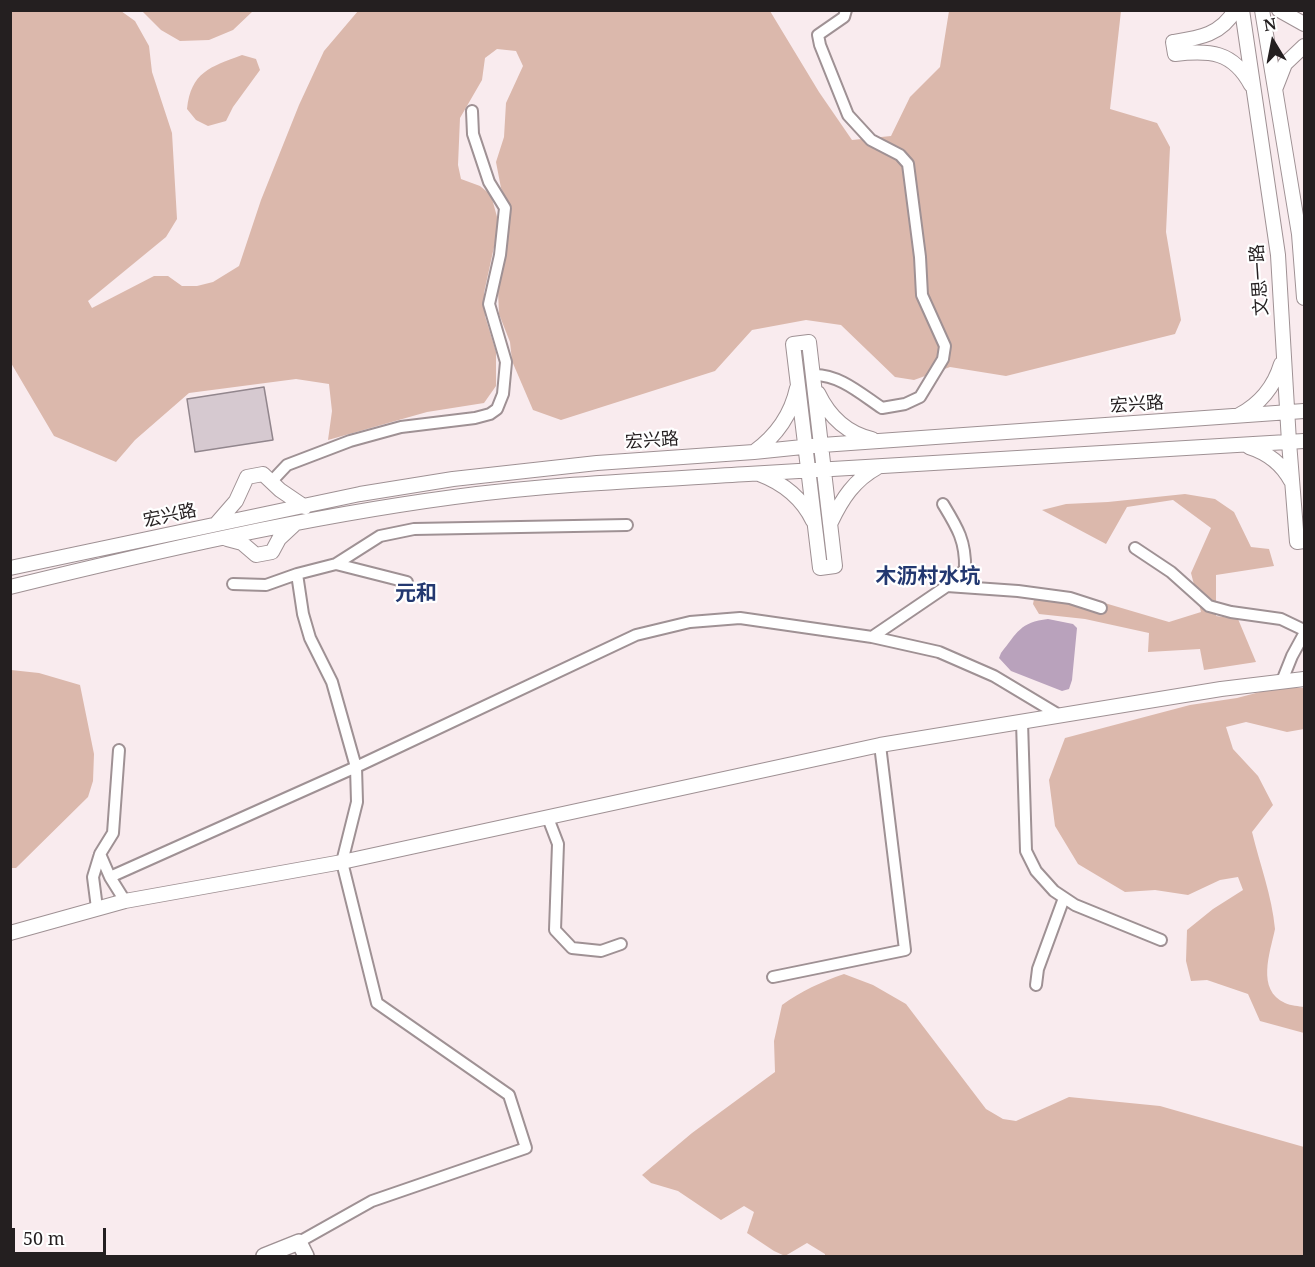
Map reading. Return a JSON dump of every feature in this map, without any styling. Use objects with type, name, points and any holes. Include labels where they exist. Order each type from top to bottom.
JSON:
[{"type":"main road","points":[[264,1257],[299,1242],[306,1257]]},
{"type":"street","points":[[814,378],[825,374],[837,379],[882,408],[894,406],[920,397],[943,359],[945,346],[922,295],[920,257],[908,165],[900,155],[872,140],[848,115],[820,45],[818,34],[844,17],[846,10]]},
{"type":"street","points":[[1235,10],[1226,24],[1214,33],[1173,42],[1175,54],[1201,51],[1217,54],[1239,68],[1253,90]]},
{"type":"street","name":"文思一路","points":[[1242,10],[1278,255],[1297,542],[1305,541]]},
{"type":"street","points":[[1262,10],[1299,234],[1305,298]]},
{"type":"street","points":[[1279,10],[1305,24]]},
{"type":"street","points":[[1275,91],[1285,64],[1305,46]]},
{"type":"street","points":[[271,482],[287,465],[350,441],[401,427],[475,418],[490,414],[497,409],[503,394],[506,362],[489,304],[500,255],[505,208],[489,182],[476,144],[472,111]]},
{"type":"street","points":[[809,342],[814,378],[835,566],[820,568],[793,344],[809,342]]},
{"type":"street","points":[[1237,416],[1267,393],[1278,374],[1283,353]]},
{"type":"street","points":[[814,378],[822,402],[835,419],[856,434],[879,441]]},
{"type":"street","points":[[754,452],[772,437],[786,419],[794,400],[798,380]]},
{"type":"street","name":"宏兴路","points":[[10,568],[360,494],[453,479],[597,463],[822,445],[1305,411]]},
{"type":"street","name":"宏兴路","points":[[10,587],[126,559],[364,510],[458,497],[621,481],[1305,441]]},
{"type":"street","points":[[1241,446],[1258,450],[1273,459],[1281,466],[1292,483]]},
{"type":"street","points":[[831,524],[847,493],[862,477],[880,466]]},
{"type":"street","points":[[757,473],[790,491],[805,507],[816,526]]},
{"type":"street","points":[[216,525],[236,501],[247,477],[263,474],[305,507]]},
{"type":"street","points":[[872,637],[947,586],[965,569],[961,532],[943,504]]},
{"type":"street","points":[[222,539],[242,543],[256,555],[272,552],[284,533],[296,524]]},
{"type":"street","points":[[233,584],[266,585],[336,564],[380,536],[414,529],[627,525]]},
{"type":"street","points":[[1135,548],[1171,572],[1209,606],[1231,612],[1281,619],[1305,632],[1282,681]]},
{"type":"street","points":[[336,564],[407,582]]},
{"type":"street","points":[[297,574],[303,614],[310,638],[332,682],[356,767],[357,802],[342,862],[377,1004],[509,1095],[526,1148],[372,1201],[299,1242]]},
{"type":"street","points":[[947,586],[1028,592],[1070,598],[1101,608]]},
{"type":"street","points":[[110,877],[356,767],[636,635],[690,622],[740,618],[872,637],[939,652],[994,676],[1059,716]]},
{"type":"street","points":[[10,933],[125,901],[342,862],[880,746],[1305,679]]},
{"type":"street","points":[[1022,722],[1026,851],[1036,871],[1054,891],[1075,905],[1161,940]]},
{"type":"street","points":[[772,977],[905,950],[880,746]]},
{"type":"street","points":[[97,908],[93,877],[100,854],[113,833],[119,750]]},
{"type":"street","points":[[548,818],[558,844],[555,930],[572,948],[601,951],[621,944]]},
{"type":"street","points":[[100,854],[110,877],[125,901]]},
{"type":"street","points":[[1036,985],[1038,969],[1064,898]]},
{"type":"shaded area","points":[[11,11],[121,11],[135,21],[149,46],[152,72],[172,133],[177,219],[166,237],[88,301],[92,308],[154,276],[168,276],[182,286],[197,286],[213,282],[239,266],[261,200],[299,105],[324,51],[358,11],[770,11],[819,92],[852,140],[891,136],[910,97],[940,67],[949,11],[1121,11],[1110,109],[1157,123],[1170,147],[1166,232],[1181,320],[1175,334],[1006,376],[950,367],[914,380],[895,377],[841,325],[806,320],[752,330],[715,371],[561,420],[533,410],[512,361],[510,342],[499,314],[498,291],[510,207],[501,188],[496,162],[504,137],[506,103],[523,66],[516,51],[497,49],[485,58],[482,80],[460,118],[458,165],[461,179],[480,186],[491,195],[499,224],[484,293],[485,316],[496,352],[496,386],[484,403],[427,412],[328,440],[332,411],[329,384],[296,379],[189,393],[135,440],[116,462],[54,436],[11,363]]},
{"type":"shaded area","points":[[142,11],[253,11],[233,30],[209,40],[180,41],[161,30]]},
{"type":"shaded area","points":[[242,55],[256,59],[260,70],[233,107],[226,121],[208,126],[196,120],[187,109],[189,97],[198,79],[220,63]]},
{"type":"shaded area","points":[[1185,494],[1215,499],[1234,512],[1251,547],[1269,549],[1274,566],[1216,575],[1216,616],[1238,619],[1256,662],[1204,670],[1200,649],[1148,652],[1149,633],[1085,619],[1039,614],[1033,604],[1036,589],[1091,599],[1169,622],[1201,612],[1191,573],[1211,528],[1173,500],[1127,507],[1106,544],[1042,510],[1066,504]]},
{"type":"shaded area","points":[[1048,619],[1073,624],[1077,628],[1072,680],[1069,689],[1062,691],[1011,671],[999,658],[1016,634],[1025,626]]},
{"type":"shaded area","points":[[11,670],[39,673],[80,685],[94,754],[93,781],[88,797],[16,868],[10,868]]},
{"type":"shaded area","points":[[1275,688],[1304,688],[1304,729],[1287,732],[1246,722],[1226,727],[1233,749],[1258,776],[1273,805],[1252,832],[1269,893],[1275,929],[1268,960],[1268,980],[1270,989],[1276,997],[1287,1004],[1304,1007],[1304,1033],[1260,1021],[1248,994],[1207,980],[1191,981],[1186,961],[1187,930],[1213,909],[1243,890],[1238,877],[1220,880],[1188,895],[1155,890],[1125,892],[1078,864],[1055,826],[1049,780],[1065,738],[1190,705],[1237,698]]},
{"type":"shaded area","points":[[844,974],[873,985],[906,1004],[986,1109],[1003,1119],[1016,1121],[1069,1097],[1160,1106],[1304,1147],[1304,1256],[825,1256],[807,1243],[785,1256],[747,1233],[754,1212],[744,1206],[721,1220],[678,1191],[651,1183],[642,1175],[692,1133],[775,1072],[774,1041],[782,1005],[812,987]]},
{"type":"building","points":[[264,387],[273,440],[195,452],[187,399]]},
{"type":"district","name":"木沥村水坑","points":[[928,577]]},
{"type":"district","name":"元和","points":[[416,594]]}]
